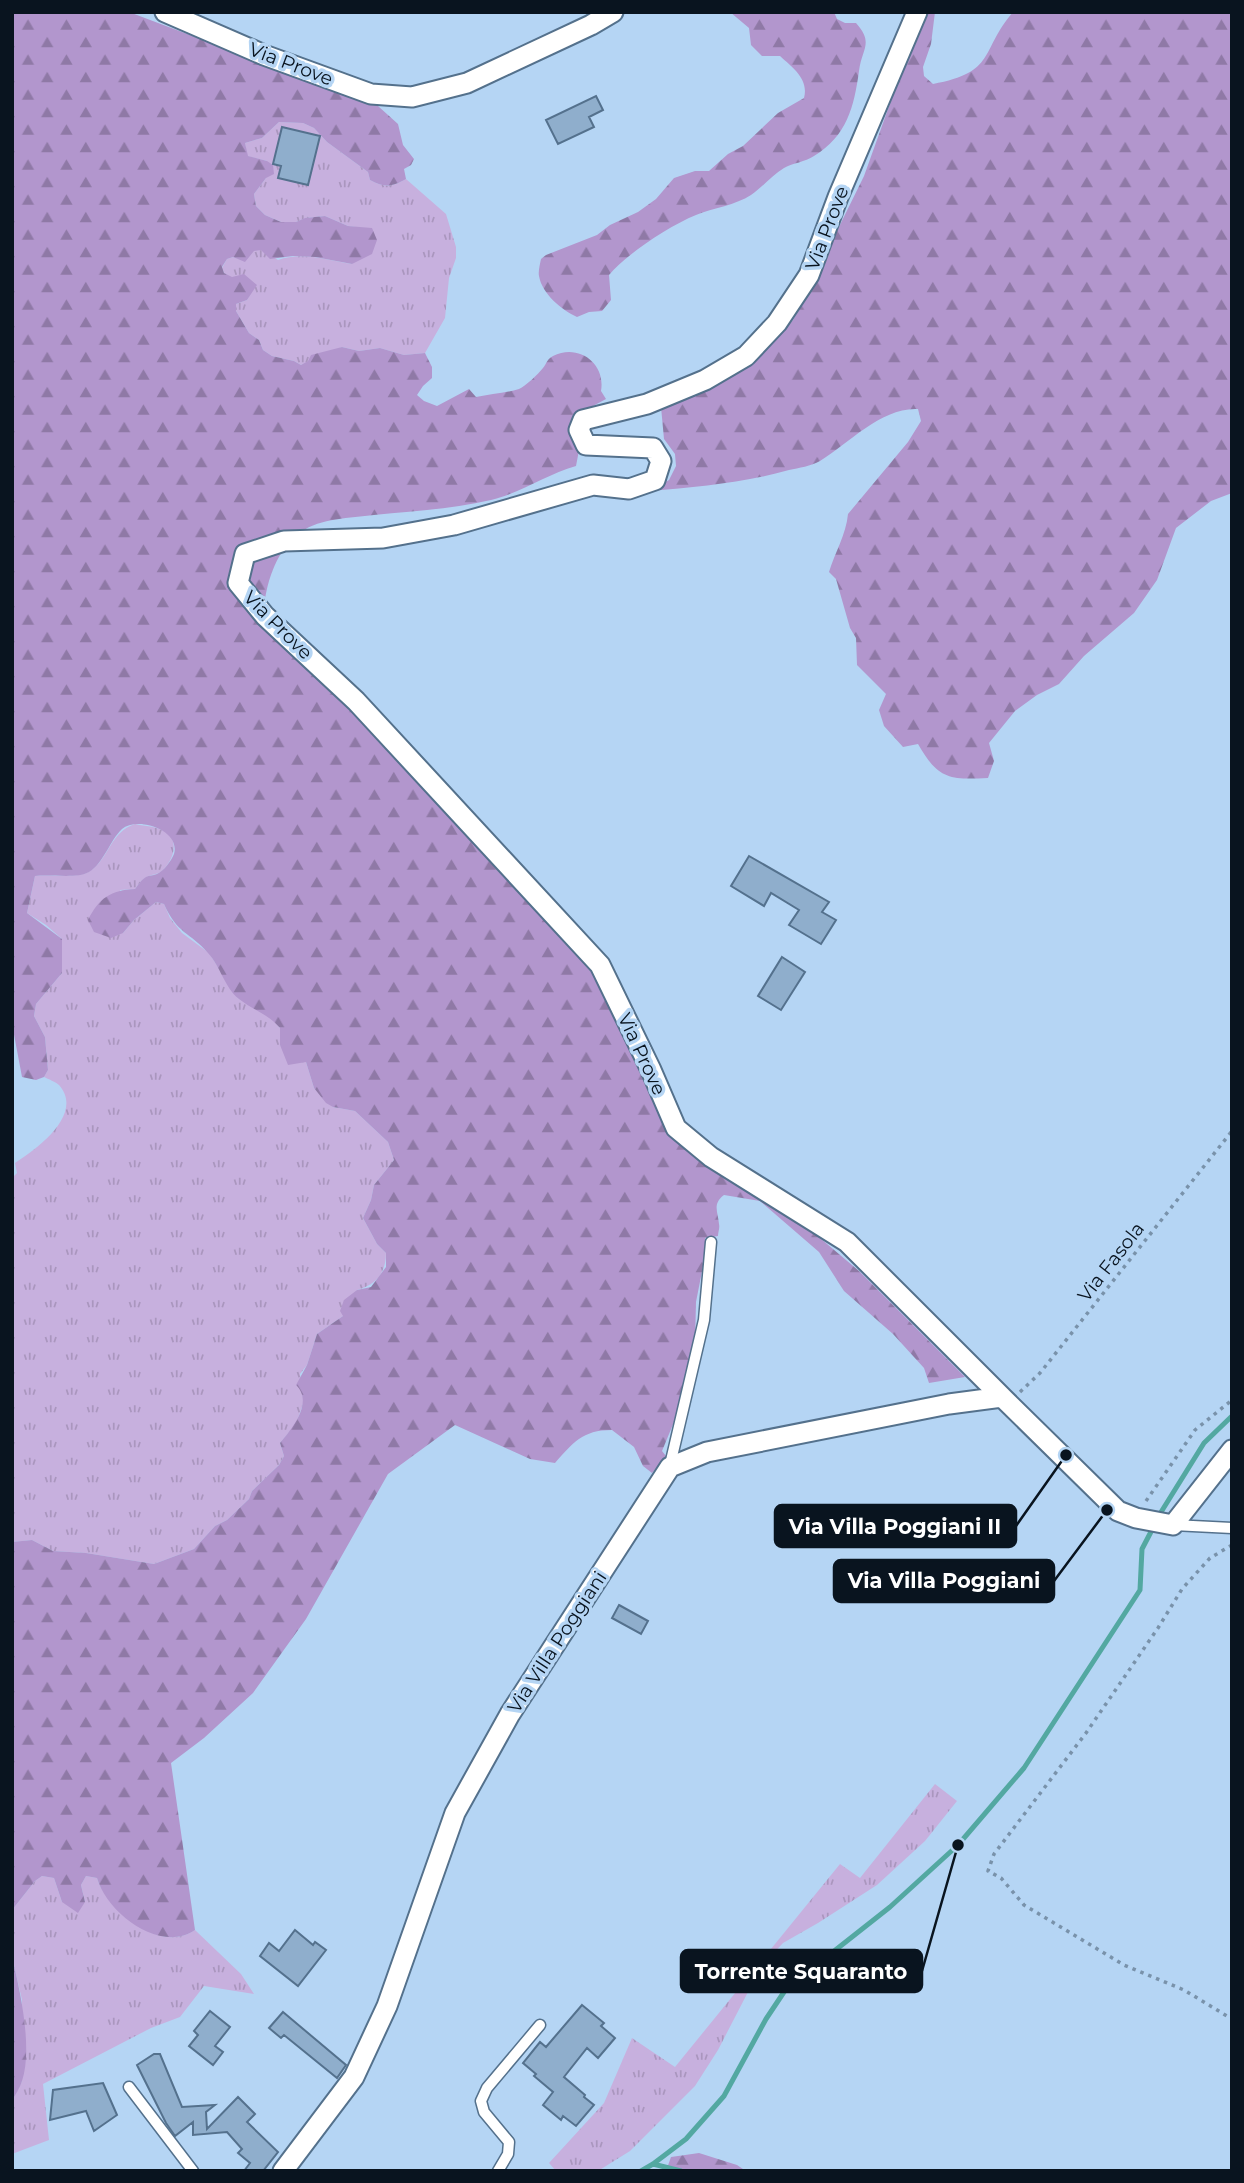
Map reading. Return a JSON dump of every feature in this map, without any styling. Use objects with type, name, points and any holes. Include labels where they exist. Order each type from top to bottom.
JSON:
[{"type":"street","name":"Via Prove","points":[[165,12],[264,55],[371,94],[412,97],[467,83],[613,12]]},
{"type":"street","name":"Via Prove","points":[[917,12],[838,197],[809,275],[777,323],[746,356],[705,380],[647,404],[583,420],[579,430],[586,445],[653,448],[661,461],[655,480],[629,489],[593,485],[454,525],[383,538],[284,541],[245,554],[238,583],[265,616],[355,701],[600,965],[651,1070],[676,1129],[710,1157],[847,1242],[1002,1397]]},
{"type":"street","points":[[670,1467],[707,1452],[949,1404],[1002,1397],[1118,1511],[1136,1518],[1173,1525],[1232,1450]]},
{"type":"street","name":"Via Villa Poggiani","points":[[283,2171],[355,2077],[387,2006],[455,1813],[510,1714],[670,1467]]},
{"type":"lane","points":[[670,1467],[704,1320],[711,1242]]},
{"type":"lane","points":[[1173,1525],[1232,1528]]},
{"type":"lane","points":[[498,2171],[509,2154],[509,2142],[484,2112],[481,2101],[487,2088],[540,2025]]},
{"type":"lane","points":[[129,2087],[193,2171]]},
{"type":"path","name":"Via Fasola","points":[[1002,1397],[1012,1397],[1023,1391],[1040,1373],[1232,1131]]},
{"type":"path","points":[[1136,1518],[1195,1430],[1232,1400]]},
{"type":"path","points":[[1232,1545],[1210,1558],[1182,1589],[1086,1733],[994,1854],[988,1871],[1001,1878],[1024,1905],[1124,1965],[1184,1990],[1232,2019]]},
{"type":"green space","points":[[12,12],[129,12],[378,106],[398,124],[403,145],[414,159],[411,165],[404,169],[406,179],[388,186],[370,180],[368,172],[327,142],[314,128],[303,123],[279,122],[262,138],[245,143],[248,156],[273,165],[274,174],[266,178],[254,194],[256,206],[265,215],[281,222],[325,216],[348,226],[372,228],[377,240],[372,254],[352,264],[315,257],[270,259],[261,250],[254,251],[245,262],[233,257],[227,259],[222,267],[224,273],[232,277],[244,274],[257,285],[247,300],[236,304],[236,311],[249,333],[259,340],[263,350],[272,356],[301,365],[308,361],[311,355],[342,347],[359,351],[380,348],[404,355],[425,353],[432,367],[432,378],[417,395],[437,406],[469,389],[476,397],[519,389],[543,368],[549,358],[562,353],[580,354],[595,364],[601,381],[601,391],[606,399],[593,406],[586,414],[576,466],[491,500],[448,508],[336,519],[309,527],[293,539],[280,556],[271,576],[264,607],[609,973],[666,1108],[859,1271],[965,1377],[929,1383],[924,1368],[893,1334],[844,1291],[819,1252],[760,1201],[724,1195],[717,1205],[718,1236],[705,1238],[705,1256],[696,1302],[695,1342],[686,1393],[662,1451],[666,1456],[652,1473],[643,1466],[634,1447],[612,1430],[593,1432],[579,1439],[555,1463],[530,1459],[455,1425],[388,1474],[306,1619],[253,1693],[204,1738],[171,1763],[195,1930],[181,1936],[166,1937],[137,1926],[112,1904],[97,1878],[86,1876],[81,1885],[85,1902],[78,1913],[62,1902],[54,1878],[42,1876],[12,1910],[12,1542],[32,1540],[53,1551],[86,1553],[154,1564],[194,1549],[215,1526],[227,1520],[249,1499],[252,1491],[279,1465],[284,1456],[280,1443],[295,1423],[302,1407],[303,1399],[296,1385],[307,1365],[317,1334],[343,1316],[340,1311],[344,1300],[357,1290],[371,1287],[386,1267],[386,1253],[377,1244],[363,1218],[374,1185],[394,1160],[388,1142],[355,1111],[326,1103],[314,1088],[306,1062],[288,1065],[280,1045],[280,1028],[234,994],[212,959],[179,927],[164,904],[156,902],[123,933],[111,938],[94,932],[88,920],[101,901],[112,893],[135,889],[148,876],[162,871],[173,857],[174,846],[171,838],[165,832],[147,825],[129,825],[122,829],[99,863],[89,872],[71,876],[35,876],[27,913],[62,939],[62,973],[36,1004],[34,1016],[45,1037],[48,1070],[44,1077],[36,1080],[22,1077],[12,1024]]},
{"type":"green space","points":[[730,12],[834,12],[837,19],[845,23],[856,23],[866,41],[847,119],[834,139],[814,156],[784,168],[745,198],[685,220],[638,249],[609,275],[611,300],[602,311],[577,317],[559,306],[544,289],[539,274],[541,259],[597,235],[610,225],[638,212],[656,199],[674,178],[695,171],[709,171],[728,154],[743,146],[778,113],[804,98],[804,85],[795,70],[780,56],[762,56],[751,45],[749,28]]},
{"type":"green space","points":[[929,12],[935,12],[931,44],[923,67],[924,76],[933,84],[968,73],[977,66],[1013,12],[1232,12],[1232,493],[1211,501],[1176,528],[1157,580],[1134,613],[1084,656],[1059,684],[1037,695],[1015,711],[989,743],[994,761],[988,778],[946,775],[932,764],[918,744],[903,747],[884,726],[879,710],[886,694],[857,665],[856,638],[850,628],[836,579],[829,572],[848,514],[908,442],[921,421],[918,409],[905,410],[879,420],[809,466],[738,481],[650,491],[669,480],[676,466],[675,454],[664,439],[661,407],[764,350],[793,320],[817,279],[864,176],[892,98]]},
{"type":"green space","points":[[279,122],[303,123],[314,128],[327,142],[368,172],[370,180],[388,186],[406,179],[446,214],[456,247],[456,258],[449,278],[445,318],[425,353],[404,355],[380,348],[359,351],[342,347],[301,365],[272,356],[263,350],[259,340],[249,333],[236,311],[236,304],[247,300],[252,291],[224,273],[222,268],[227,259],[233,257],[245,261],[254,250],[262,250],[278,260],[305,256],[352,264],[371,229],[348,226],[325,216],[281,222],[265,215],[256,206],[254,194],[266,178],[267,161],[247,156],[245,143],[262,138]]},
{"type":"green space","points":[[135,824],[162,830],[172,838],[174,849],[170,861],[162,871],[145,878],[135,889],[120,890],[123,933],[156,902],[164,904],[170,918],[182,933],[209,953],[238,998],[271,1017],[280,1028],[280,1045],[298,1062],[306,1062],[314,1088],[333,1107],[355,1111],[388,1142],[394,1160],[374,1185],[363,1218],[377,1244],[386,1253],[384,1267],[375,1281],[357,1290],[343,1316],[317,1334],[307,1365],[300,1374],[304,1401],[296,1424],[280,1443],[284,1456],[279,1465],[252,1491],[249,1499],[227,1520],[215,1526],[194,1549],[154,1564],[86,1553],[53,1551],[32,1540],[12,1542],[12,1178],[17,1173],[15,1163],[55,1130],[66,1108],[65,1096],[59,1085],[44,1077],[48,1070],[45,1037],[34,1016],[36,1004],[62,973],[62,939],[27,913],[35,876],[72,876],[90,871],[102,860],[120,833]]},
{"type":"green space","points":[[935,1784],[957,1801],[925,1841],[877,1885],[783,1943],[769,1958],[695,2086],[630,2151],[598,2171],[556,2171],[549,2163],[604,2103],[632,2038],[675,2067],[840,1864],[860,1878]]},
{"type":"green space","points":[[42,1876],[54,1878],[62,1902],[85,1902],[81,1885],[86,1876],[97,1878],[109,1898],[144,1929],[154,1934],[174,1937],[195,1930],[241,1974],[254,1994],[204,1986],[180,2017],[151,2028],[43,2084],[49,2140],[12,2154],[12,2101],[22,2081],[22,2000],[12,1957],[12,1910]]},
{"type":"green space","points":[[12,1957],[24,2019],[26,2052],[22,2081],[12,2101]]},
{"type":"green space","points":[[699,2153],[737,2165],[746,2171],[666,2171],[671,2157]]},
{"type":"building","points":[[596,96],[603,110],[589,117],[594,127],[558,144],[546,120]]},
{"type":"building","points":[[282,127],[320,136],[308,185],[278,178],[281,166],[273,164]]},
{"type":"building","points":[[749,856],[829,902],[822,912],[836,920],[821,944],[789,925],[799,910],[771,893],[764,906],[731,886]]},
{"type":"building","points":[[782,957],[805,972],[781,1010],[758,996]]},
{"type":"building","points":[[619,1605],[648,1621],[641,1634],[612,1618]]},
{"type":"building","points":[[295,1930],[313,1945],[315,1942],[326,1950],[298,1986],[260,1956],[269,1943],[279,1951]]},
{"type":"building","points":[[582,2005],[604,2023],[601,2026],[615,2038],[598,2058],[587,2048],[564,2077],[594,2105],[576,2126],[563,2116],[561,2120],[543,2105],[553,2092],[523,2063],[540,2042],[546,2047]]},
{"type":"building","points":[[210,2011],[230,2027],[215,2046],[223,2052],[213,2065],[189,2046],[198,2035],[194,2031]]},
{"type":"building","points":[[283,2012],[346,2065],[337,2078],[284,2035],[281,2038],[269,2028]]},
{"type":"building","points":[[154,2054],[160,2054],[182,2107],[215,2105],[206,2112],[207,2129],[238,2097],[255,2114],[247,2122],[278,2152],[263,2171],[244,2171],[250,2163],[238,2153],[242,2149],[227,2132],[193,2135],[193,2122],[175,2136],[137,2065]]},
{"type":"building","points":[[103,2083],[117,2115],[94,2131],[86,2111],[50,2120],[53,2090]]},
{"type":"waterway","points":[[1158,1517],[1204,1443],[1232,1416]]},
{"type":"waterway","points":[[641,2171],[686,2139],[724,2096],[766,2019],[786,1989],[890,1907],[958,1845],[1024,1768],[1140,1590],[1142,1549],[1154,1526]]},
{"type":"waterway","points":[[653,2164],[681,2171]]},
{"type":"place","name":"Via Villa Poggiani II","points":[[1066,1455]]},
{"type":"place","name":"Via Villa Poggiani","points":[[1107,1510]]},
{"type":"place","name":"Torrente Squaranto","points":[[958,1845]]}]
